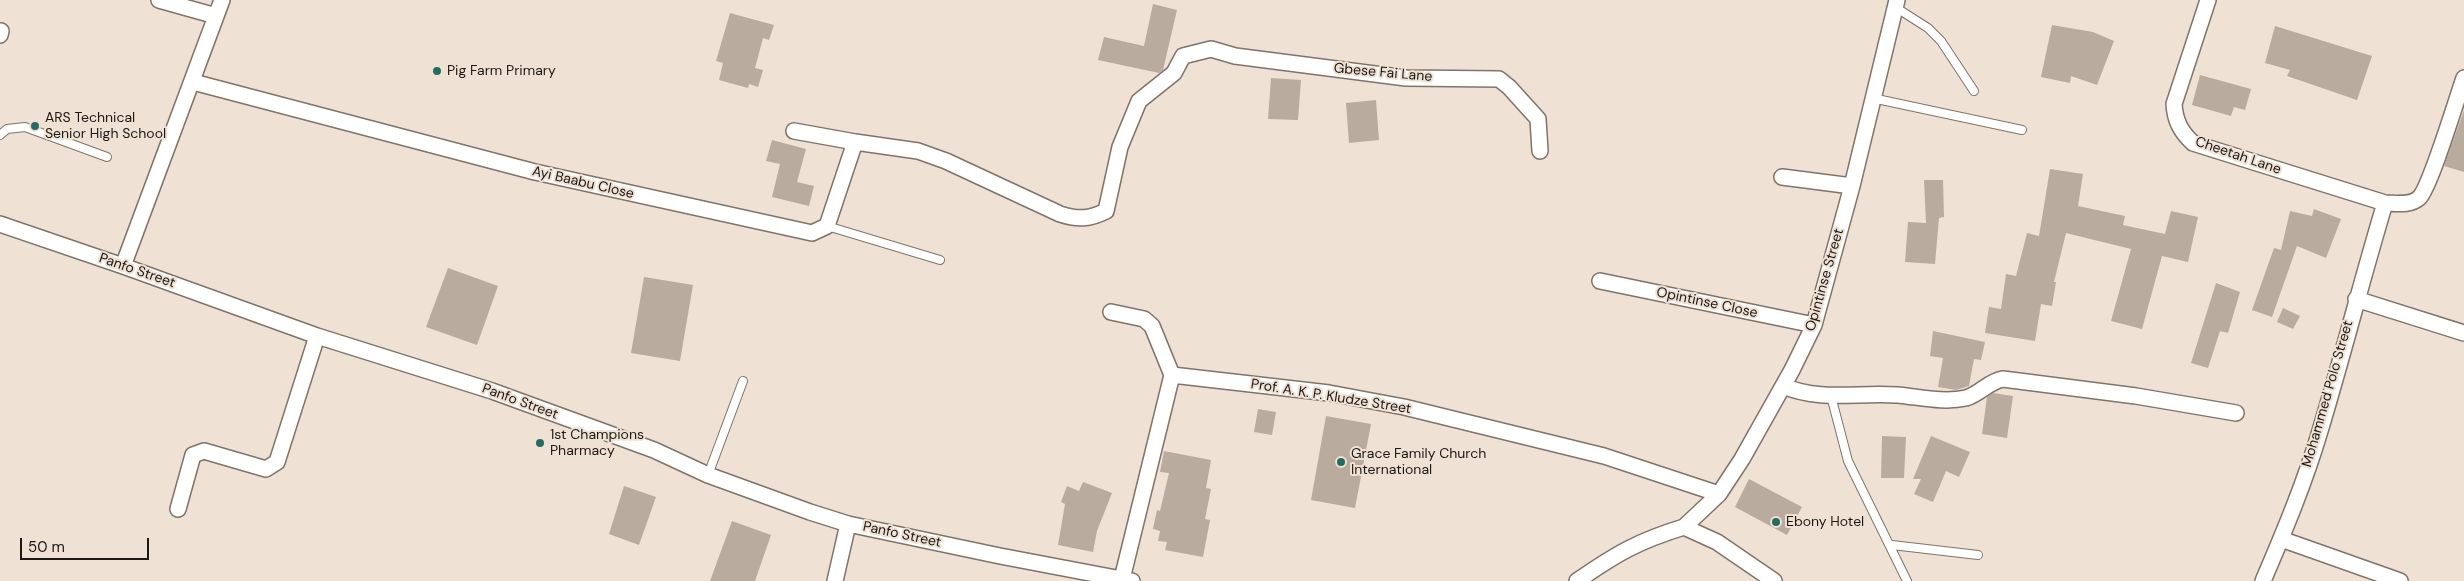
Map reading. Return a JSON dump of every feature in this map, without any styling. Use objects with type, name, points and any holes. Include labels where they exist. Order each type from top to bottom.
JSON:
[{"type":"street","points":[[159,0],[216,16]]},
{"type":"street","points":[[123,266],[222,0]]},
{"type":"street","name":"Cheetah Lane","points":[[2208,0],[2174,104],[2174,115],[2185,135],[2193,143],[2384,203],[2411,203],[2419,198],[2428,180],[2464,78]]},
{"type":"street","name":"Opintinse Street","points":[[1684,528],[1719,494],[1783,386],[1814,325],[1852,186],[1896,4]]},
{"type":"street","name":"Gbese Fai Lane","points":[[855,142],[918,151],[946,161],[1060,214],[1076,219],[1094,217],[1106,211],[1120,147],[1139,101],[1174,73],[1183,56],[1211,49],[1235,56],[1406,78],[1499,79],[1510,87],[1538,119],[1540,151]]},
{"type":"street","name":"Ayi Baabu Close","points":[[193,82],[306,114],[455,150],[535,172],[812,233],[827,226]]},
{"type":"street","points":[[794,131],[855,142],[827,226]]},
{"type":"street","points":[[1782,177],[1852,186]]},
{"type":"street","name":"Mohammed Polo Street","points":[[2263,581],[2281,540],[2320,432],[2384,203]]},
{"type":"street","name":"Panfo Street","points":[[0,224],[317,336],[492,391],[654,450],[708,475],[848,524],[1127,580]]},
{"type":"street","name":"Opintinse Close","points":[[1600,281],[1814,325]]},
{"type":"street","points":[[2356,299],[2464,334]]},
{"type":"street","points":[[1111,312],[1144,319],[1152,326],[1172,375],[1127,580]]},
{"type":"street","points":[[178,509],[193,455],[204,451],[266,469],[277,462],[317,336]]},
{"type":"street","name":"Prof. A. K. P. Kludze Street","points":[[1172,375],[1329,393],[1404,407],[1604,456],[1719,494]]},
{"type":"street","points":[[1783,386],[1804,394],[1831,396],[1897,395],[1924,399],[1957,399],[1972,396],[1993,382],[2003,379],[2136,396],[2236,413]]},
{"type":"street","points":[[835,581],[848,524]]},
{"type":"street","points":[[1577,581],[1616,553],[1649,538],[1684,528],[1717,542],[1774,581]]},
{"type":"street","points":[[2281,540],[2400,581]]},
{"type":"lane","points":[[1896,4],[1928,28],[1941,41],[1974,91]]},
{"type":"lane","points":[[1872,98],[2022,130]]},
{"type":"lane","points":[[0,135],[7,129],[25,127],[107,157]]},
{"type":"lane","points":[[827,226],[940,260]]},
{"type":"lane","points":[[708,475],[743,381]]},
{"type":"lane","points":[[1831,396],[1848,461],[1892,546],[1907,581]]},
{"type":"lane","points":[[1892,546],[1978,555]]},
{"type":"building","points":[[1153,4],[1177,10],[1163,70],[1159,73],[1098,60],[1104,37],[1144,46]]},
{"type":"building","points":[[730,13],[774,25],[769,40],[763,38],[755,68],[763,70],[758,87],[749,84],[748,88],[719,80],[723,63],[716,61]]},
{"type":"building","points":[[2052,25],[2093,32],[2114,41],[2097,85],[2071,76],[2070,83],[2041,77]]},
{"type":"building","points":[[2275,26],[2372,56],[2357,100],[2287,76],[2290,70],[2265,63]]},
{"type":"building","points":[[2200,75],[2251,89],[2245,110],[2234,107],[2231,116],[2192,105]]},
{"type":"building","points":[[1271,78],[1301,80],[1298,120],[1268,119]]},
{"type":"building","points":[[1376,100],[1379,140],[1349,143],[1346,103]]},
{"type":"building","points":[[2464,110],[2464,172],[2444,166]]},
{"type":"building","points":[[772,140],[806,149],[797,182],[814,186],[809,206],[772,197],[780,164],[766,161]]},
{"type":"building","points":[[2050,169],[2083,174],[2078,206],[2125,216],[2123,225],[2165,234],[2171,211],[2198,217],[2188,262],[2162,256],[2142,329],[2111,321],[2131,249],[2066,233],[2054,282],[2056,282],[2052,306],[2041,304],[2035,341],[1985,333],[1989,307],[2001,309],[2006,274],[2016,276],[2027,233],[2039,236]]},
{"type":"building","points":[[1924,180],[1943,180],[1944,217],[1939,218],[1935,264],[1905,262],[1908,222],[1926,223]]},
{"type":"building","points":[[2314,209],[2341,219],[2326,258],[2297,246],[2272,317],[2252,310],[2274,248],[2281,250],[2290,211],[2312,216]]},
{"type":"building","points":[[448,268],[498,286],[477,345],[426,327]]},
{"type":"building","points":[[644,277],[693,285],[680,361],[631,353]]},
{"type":"building","points":[[2216,283],[2240,292],[2228,333],[2220,331],[2208,368],[2191,363]]},
{"type":"building","points":[[2283,308],[2300,316],[2293,329],[2277,322]]},
{"type":"building","points":[[1933,331],[1985,342],[1981,360],[1974,359],[1969,386],[1956,390],[1938,387],[1943,358],[1930,356]]},
{"type":"building","points":[[1993,393],[2013,396],[2007,438],[1982,434],[1987,397]]},
{"type":"building","points":[[1258,409],[1276,412],[1272,435],[1254,432]]},
{"type":"building","points":[[1326,416],[1371,424],[1355,508],[1311,500]]},
{"type":"building","points":[[1882,436],[1906,437],[1904,478],[1881,478]]},
{"type":"building","points":[[1931,436],[1970,452],[1959,477],[1946,471],[1933,502],[1914,494],[1921,479],[1913,479]]},
{"type":"building","points":[[1164,451],[1211,460],[1206,488],[1211,489],[1205,519],[1210,520],[1203,557],[1165,550],[1167,542],[1158,541],[1160,531],[1153,529],[1157,510],[1160,511],[1169,473],[1160,472]]},
{"type":"building","points":[[1749,479],[1802,507],[1787,535],[1735,507]]},
{"type":"building","points":[[1083,482],[1112,493],[1097,531],[1093,552],[1058,545],[1065,504],[1061,502],[1067,486],[1079,491]]},
{"type":"building","points":[[624,486],[656,497],[639,545],[609,534]]},
{"type":"building","points":[[732,521],[771,535],[755,581],[710,581]]},
{"type":"place","name":"Pig Farm Primary","points":[[437,71]]},
{"type":"place","name":"ARS Technical Senior High School","points":[[35,126]]},
{"type":"place","name":"1st Champions Pharmacy","points":[[540,443]]},
{"type":"place","name":"Grace Family Church International","points":[[1341,462]]},
{"type":"place","name":"Ebony Hotel","points":[[1776,522]]}]
